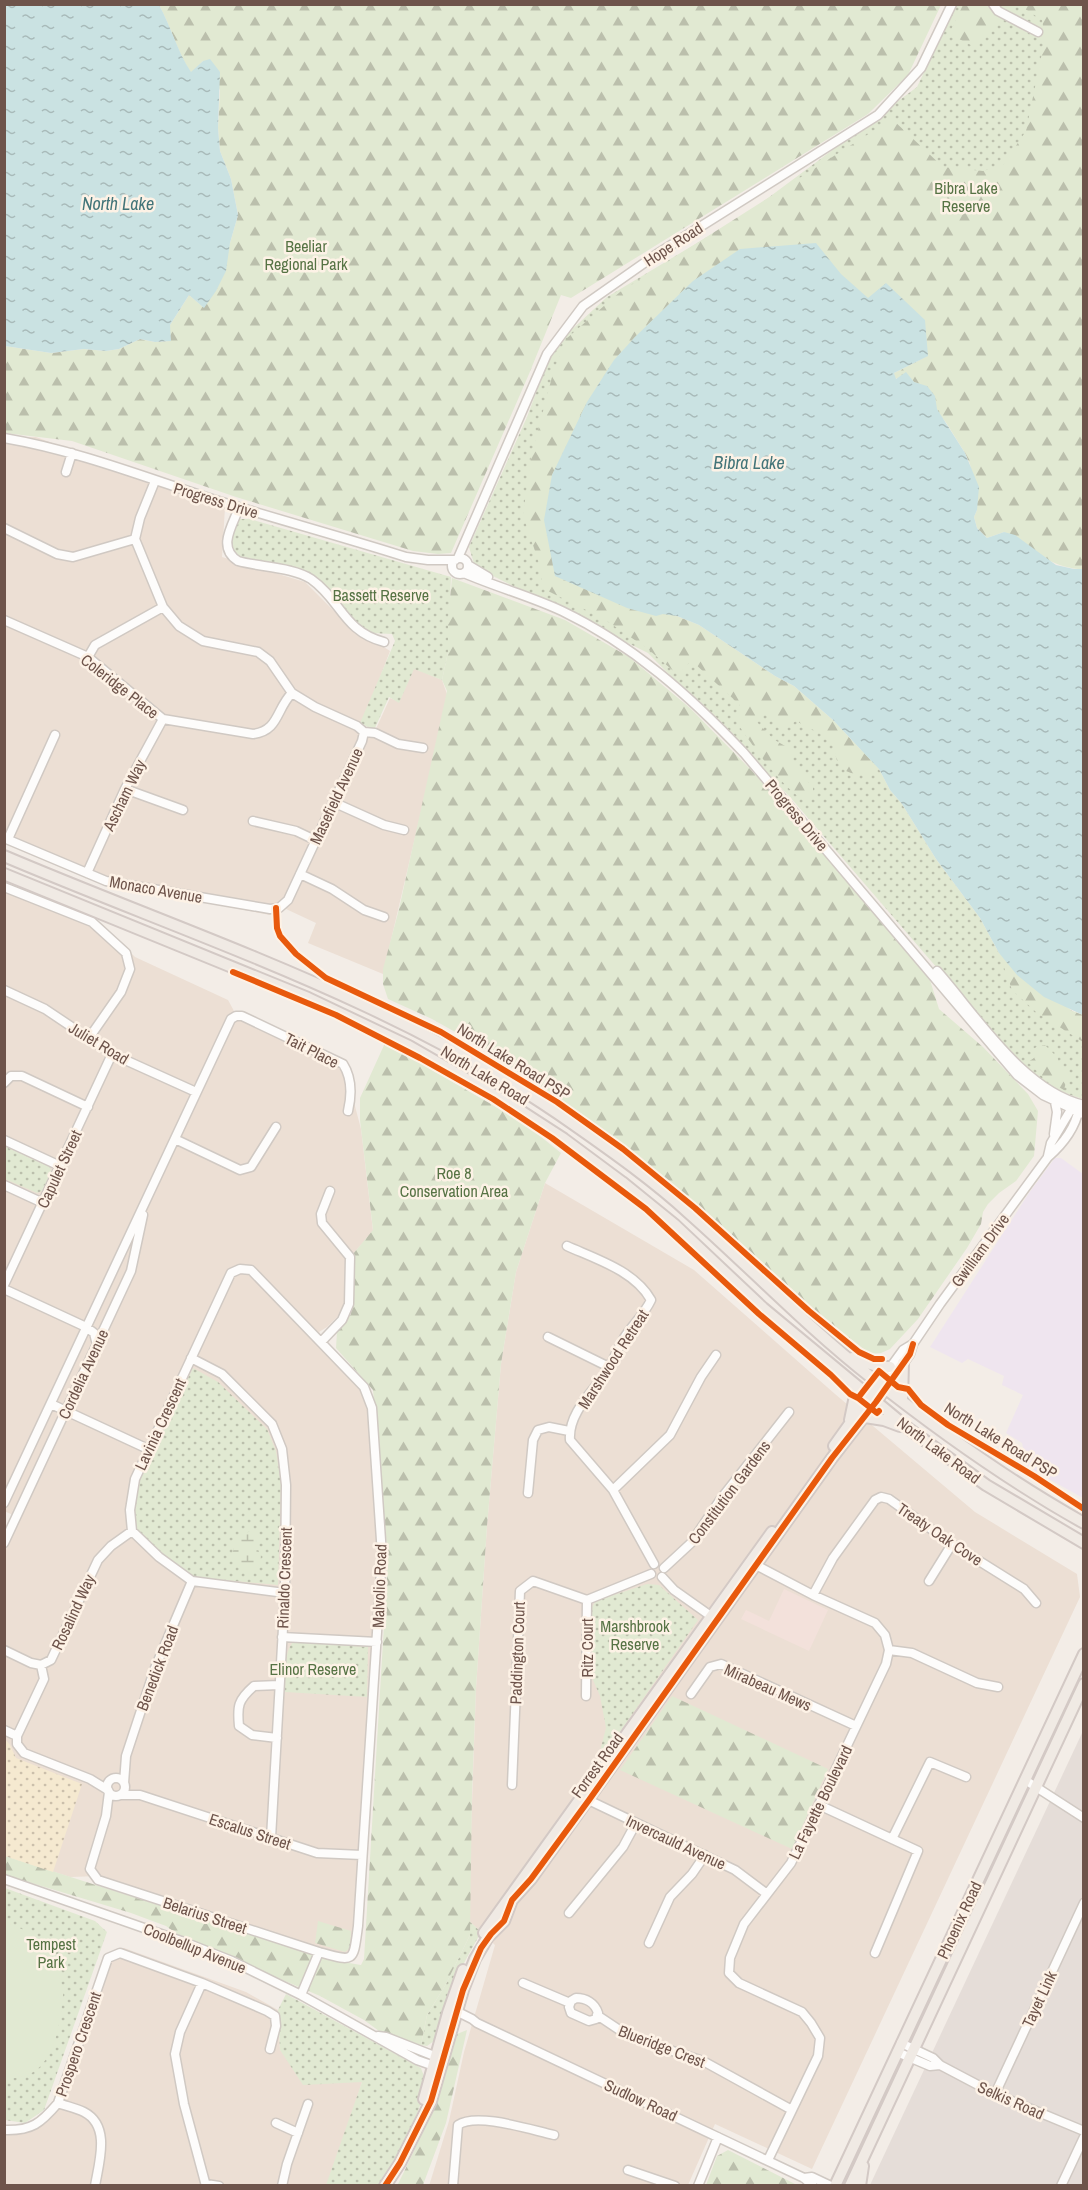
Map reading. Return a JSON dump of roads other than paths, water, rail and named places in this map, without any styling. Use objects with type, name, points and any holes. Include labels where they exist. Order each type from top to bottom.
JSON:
[{"type":"main road","name":"North Lake Road","points":[[4,856],[314,982],[395,1019],[494,1074],[572,1122],[687,1211],[846,1356],[902,1401],[989,1466],[1083,1523]]},
{"type":"main road","name":"North Lake Road","points":[[4,873],[308,998],[409,1046],[513,1106],[564,1139],[675,1225],[763,1308],[909,1429],[986,1485],[1083,1543]]},
{"type":"main road","points":[[846,1356],[880,1367],[891,1367]]},
{"type":"main road","points":[[902,1401],[903,1363]]},
{"type":"main road","points":[[850,1423],[855,1396],[853,1384]]},
{"type":"main road","name":"Forrest Road","points":[[754,1564],[850,1423],[873,1399],[882,1385]]},
{"type":"main road","name":"Forrest Road","points":[[385,2186],[400,2163],[431,2101],[438,2062],[464,1966],[476,1945],[832,1458],[866,1417],[873,1399]]},
{"type":"main road","points":[[866,1417],[884,1420],[909,1429]]},
{"type":"main road","name":"Phoenix Road","points":[[833,2186],[1083,1654]]},
{"type":"main road","name":"Phoenix Road","points":[[849,2186],[1083,1684]]},
{"type":"main road","points":[[860,2186],[866,2151]]},
{"type":"street","name":"Hope Road","points":[[461,564],[464,544],[548,354],[583,306],[657,254],[878,116],[921,68],[952,4]]},
{"type":"street","points":[[993,4],[998,11],[1038,32]]},
{"type":"street","name":"Progress Drive","points":[[4,438],[72,453],[239,508],[406,557],[461,564],[544,599],[613,633],[681,683],[748,749],[955,996],[1017,1075],[1037,1092],[1055,1102],[1078,1108]]},
{"type":"street","points":[[66,472],[72,453]]},
{"type":"street","points":[[4,528],[57,554],[73,557],[135,538],[155,480]]},
{"type":"street","points":[[239,508],[227,538],[226,546],[229,554],[238,561],[305,576],[315,583],[357,630],[368,638],[384,642]]},
{"type":"street","name":"Masefield Avenue","points":[[135,538],[163,607],[179,626],[203,641],[258,652],[270,661],[292,693],[357,726],[364,732],[362,741],[288,900],[279,908]]},
{"type":"street","points":[[88,657],[95,645],[163,607]]},
{"type":"street","name":"Coleridge Place","points":[[4,620],[88,657],[163,719],[253,734],[264,733],[273,726],[284,701],[292,693]]},
{"type":"street","name":"Ascham Way","points":[[87,873],[124,789],[163,719]]},
{"type":"street","points":[[364,732],[375,733],[398,744],[423,748]]},
{"type":"street","points":[[6,838],[55,735]]},
{"type":"street","points":[[124,789],[183,810]]},
{"type":"street","points":[[333,802],[384,825],[404,830]]},
{"type":"street","points":[[253,822],[296,831],[315,840]]},
{"type":"street","name":"Monaco Avenue","points":[[6,838],[106,881],[270,909],[279,908]]},
{"type":"street","points":[[300,874],[332,889],[364,910],[384,917]]},
{"type":"street","points":[[4,886],[92,922],[126,953],[130,969],[120,992],[89,1038]]},
{"type":"street","name":"Juliet Road","points":[[4,990],[45,1009],[112,1054],[196,1092]]},
{"type":"street","name":"Cordelia Avenue","points":[[4,1503],[196,1092],[231,1019],[236,1016]]},
{"type":"street","name":"Tait Place","points":[[236,1016],[242,1016],[343,1064],[350,1075],[351,1100],[348,1111]]},
{"type":"street","name":"Progress Drive","points":[[985,1033],[1020,1070],[1078,1108]]},
{"type":"street","name":"Capulet Street","points":[[4,1287],[112,1054]]},
{"type":"street","points":[[4,1083],[11,1076],[22,1076],[88,1107]]},
{"type":"street","points":[[1052,1143],[1057,1112],[1055,1102]]},
{"type":"street","name":"Gwilliam Drive","points":[[1048,1157],[1052,1143],[1078,1108]]},
{"type":"street","name":"Gwilliam Drive","points":[[882,1385],[910,1354],[913,1344],[1048,1157],[1059,1147],[1073,1127],[1078,1108]]},
{"type":"street","points":[[175,1139],[240,1170],[251,1167],[276,1127]]},
{"type":"street","points":[[4,1140],[60,1166]]},
{"type":"street","points":[[4,1185],[43,1203]]},
{"type":"street","points":[[321,1342],[342,1320],[349,1304],[350,1257],[322,1223],[321,1214],[330,1191]]},
{"type":"street","name":"Cordelia Avenue","points":[[4,1543],[131,1271],[146,1201]]},
{"type":"street","name":"Marshwood Retreat","points":[[567,1246],[620,1270],[645,1289],[651,1300],[648,1308],[625,1336],[609,1367],[585,1398],[569,1431]]},
{"type":"street","name":"Malvolio Road","points":[[240,1269],[251,1270],[364,1387],[372,1408],[382,1555],[358,1926],[352,1958]]},
{"type":"street","name":"Lavinia Crescent","points":[[132,1531],[130,1510],[135,1479],[231,1273],[240,1269]]},
{"type":"street","points":[[4,1287],[86,1327],[94,1333],[97,1345]]},
{"type":"street","points":[[548,1337],[609,1367]]},
{"type":"street","name":"Gwilliam Drive","points":[[882,1385],[903,1350],[913,1344]]},
{"type":"street","points":[[613,1490],[670,1435],[701,1377],[716,1355]]},
{"type":"street","name":"Rinaldo Crescent","points":[[191,1358],[222,1374],[272,1424],[282,1449],[286,1485],[285,1593],[271,1838]]},
{"type":"street","points":[[51,1404],[148,1449]]},
{"type":"street","name":"Constitution Gardens","points":[[663,1572],[691,1543],[720,1500],[789,1412]]},
{"type":"street","points":[[528,1493],[532,1440],[538,1430],[549,1427],[569,1431],[570,1440],[613,1490],[654,1564]]},
{"type":"street","name":"Treaty Oak Cove","points":[[813,1595],[833,1558],[875,1500],[881,1497],[889,1499],[952,1544],[1024,1589],[1036,1603]]},
{"type":"street","points":[[132,1531],[159,1557],[192,1581],[285,1593]]},
{"type":"street","name":"Rosalind Way","points":[[4,1650],[31,1663],[41,1665],[51,1660],[98,1560],[111,1546],[132,1531]]},
{"type":"street","points":[[929,1581],[952,1544]]},
{"type":"street","points":[[654,1564],[661,1564],[674,1590],[715,1618]]},
{"type":"street","points":[[651,1574],[650,1570],[654,1564]]},
{"type":"street","points":[[754,1564],[874,1623],[885,1635],[889,1650],[912,1653],[977,1683],[998,1687]]},
{"type":"street","points":[[651,1574],[657,1578],[663,1572]]},
{"type":"street","points":[[587,1600],[651,1574]]},
{"type":"street","name":"Benedick Road","points":[[126,1756],[155,1668],[192,1581]]},
{"type":"street","name":"Paddington Court","points":[[512,1785],[520,1591],[533,1581],[587,1600]]},
{"type":"street","name":"Ritz Court","points":[[586,1696],[587,1600]]},
{"type":"street","points":[[282,1637],[377,1642]]},
{"type":"street","name":"La Fayette Boulevard","points":[[768,2160],[818,2056],[820,2038],[802,2012],[739,1983],[729,1973],[730,1958],[744,1924],[791,1863],[886,1664],[889,1650]]},
{"type":"street","name":"Mirabeau Mews","points":[[691,1694],[710,1667],[721,1664],[856,1726]]},
{"type":"street","points":[[41,1665],[44,1679],[17,1736],[17,1744],[24,1753],[90,1779],[114,1795],[140,1795]]},
{"type":"street","points":[[277,1738],[252,1735],[239,1726],[237,1709],[243,1696],[254,1686],[279,1685]]},
{"type":"street","points":[[4,1730],[17,1736]]},
{"type":"street","points":[[106,1816],[108,1784],[126,1756]]},
{"type":"street","points":[[106,1816],[125,1790],[126,1756]]},
{"type":"street","points":[[892,1839],[930,1762],[966,1777]]},
{"type":"street","points":[[90,1779],[121,1779],[140,1795]]},
{"type":"street","points":[[1025,1780],[1079,1816]]},
{"type":"street","name":"Escalus Street","points":[[140,1795],[317,1853],[362,1855]]},
{"type":"street","name":"Invercauld Avenue","points":[[585,1798],[735,1870],[767,1894]]},
{"type":"street","points":[[819,1805],[918,1851],[875,1953]]},
{"type":"street","name":"Belarius Street","points":[[106,1816],[90,1869],[98,1880],[319,1952],[346,1959],[352,1958]]},
{"type":"street","points":[[569,1913],[623,1847],[636,1823]]},
{"type":"street","points":[[649,1943],[670,1897],[692,1874],[705,1855]]},
{"type":"street","name":"Coolbellup Avenue","points":[[4,1880],[184,1942],[232,1961],[377,2036],[386,2037],[438,2062]]},
{"type":"street","name":"Tayet Link","points":[[995,2094],[1083,1904]]},
{"type":"street","points":[[301,1995],[319,1952]]},
{"type":"street","name":"Prospero Crescent","points":[[4,2130],[22,2131],[43,2121],[58,2103],[108,1958],[120,1953],[202,1983]]},
{"type":"street","points":[[219,2186],[206,2185],[184,2104],[175,2054],[180,2032],[202,1983],[267,2010],[275,2016],[276,2026],[270,2049]]},
{"type":"street","name":"Blueridge Crest","points":[[524,1983],[570,2003]]},
{"type":"street","name":"Blueridge Crest","points":[[597,2015],[594,2020],[585,2020],[571,2013],[570,2003],[576,1998],[585,2000],[595,2006],[597,2015],[630,2037],[703,2061],[792,2110]]},
{"type":"street","name":"Sudlow Road","points":[[452,2012],[471,2023],[477,2023],[768,2160],[804,2178],[813,2186]]},
{"type":"street","name":"Selkis Road","points":[[899,2047],[930,2066],[940,2066],[995,2094],[1083,2131]]},
{"type":"street","points":[[58,2103],[86,2113],[99,2126],[102,2144],[95,2186]]},
{"type":"street","points":[[282,2186],[308,2104]]},
{"type":"street","points":[[453,2186],[458,2125],[464,2120],[502,2122],[554,2135]]},
{"type":"street","points":[[276,2123],[298,2133]]},
{"type":"street","points":[[698,2186],[718,2137]]},
{"type":"street","points":[[1062,2186],[1083,2137]]},
{"type":"street","points":[[628,2170],[675,2186]]},
{"type":"street","name":"Sudlow Road","points":[[804,2178],[812,2177],[833,2186]]},
{"type":"water","name":"North Lake","points":[[4,5],[159,5],[191,72],[203,61],[210,59],[220,72],[218,128],[220,151],[231,179],[238,215],[230,243],[226,271],[216,291],[204,308],[189,295],[170,325],[171,341],[155,342],[140,339],[119,349],[106,351],[84,349],[51,353],[5,346]]},
{"type":"water","name":"Bibra Lake","points":[[816,243],[841,274],[868,298],[886,283],[925,320],[928,356],[894,373],[896,379],[906,372],[914,382],[927,386],[935,396],[937,409],[965,453],[979,487],[977,510],[974,517],[977,528],[987,538],[1004,532],[1015,535],[1056,565],[1083,569],[1083,1015],[1044,997],[1017,975],[999,953],[980,918],[936,859],[902,804],[890,790],[879,769],[833,720],[794,686],[775,676],[699,625],[677,616],[663,614],[656,616],[627,608],[555,576],[544,520],[552,475],[587,402],[614,360],[693,281],[740,249]]},
{"type":"park label","name":"Bibra Lake Reserve","points":[[966,197]]},
{"type":"park label","name":"Beeliar Regional Park","points":[[306,255]]},
{"type":"park label","name":"Bassett Reserve","points":[[381,595]]},
{"type":"park label","name":"Roe 8 Conservation Area","points":[[454,1182]]},
{"type":"park label","name":"Marshbrook Reserve","points":[[635,1635]]},
{"type":"park label","name":"Elinor Reserve","points":[[313,1669]]},
{"type":"park label","name":"Tempest Park","points":[[51,1953]]}]
